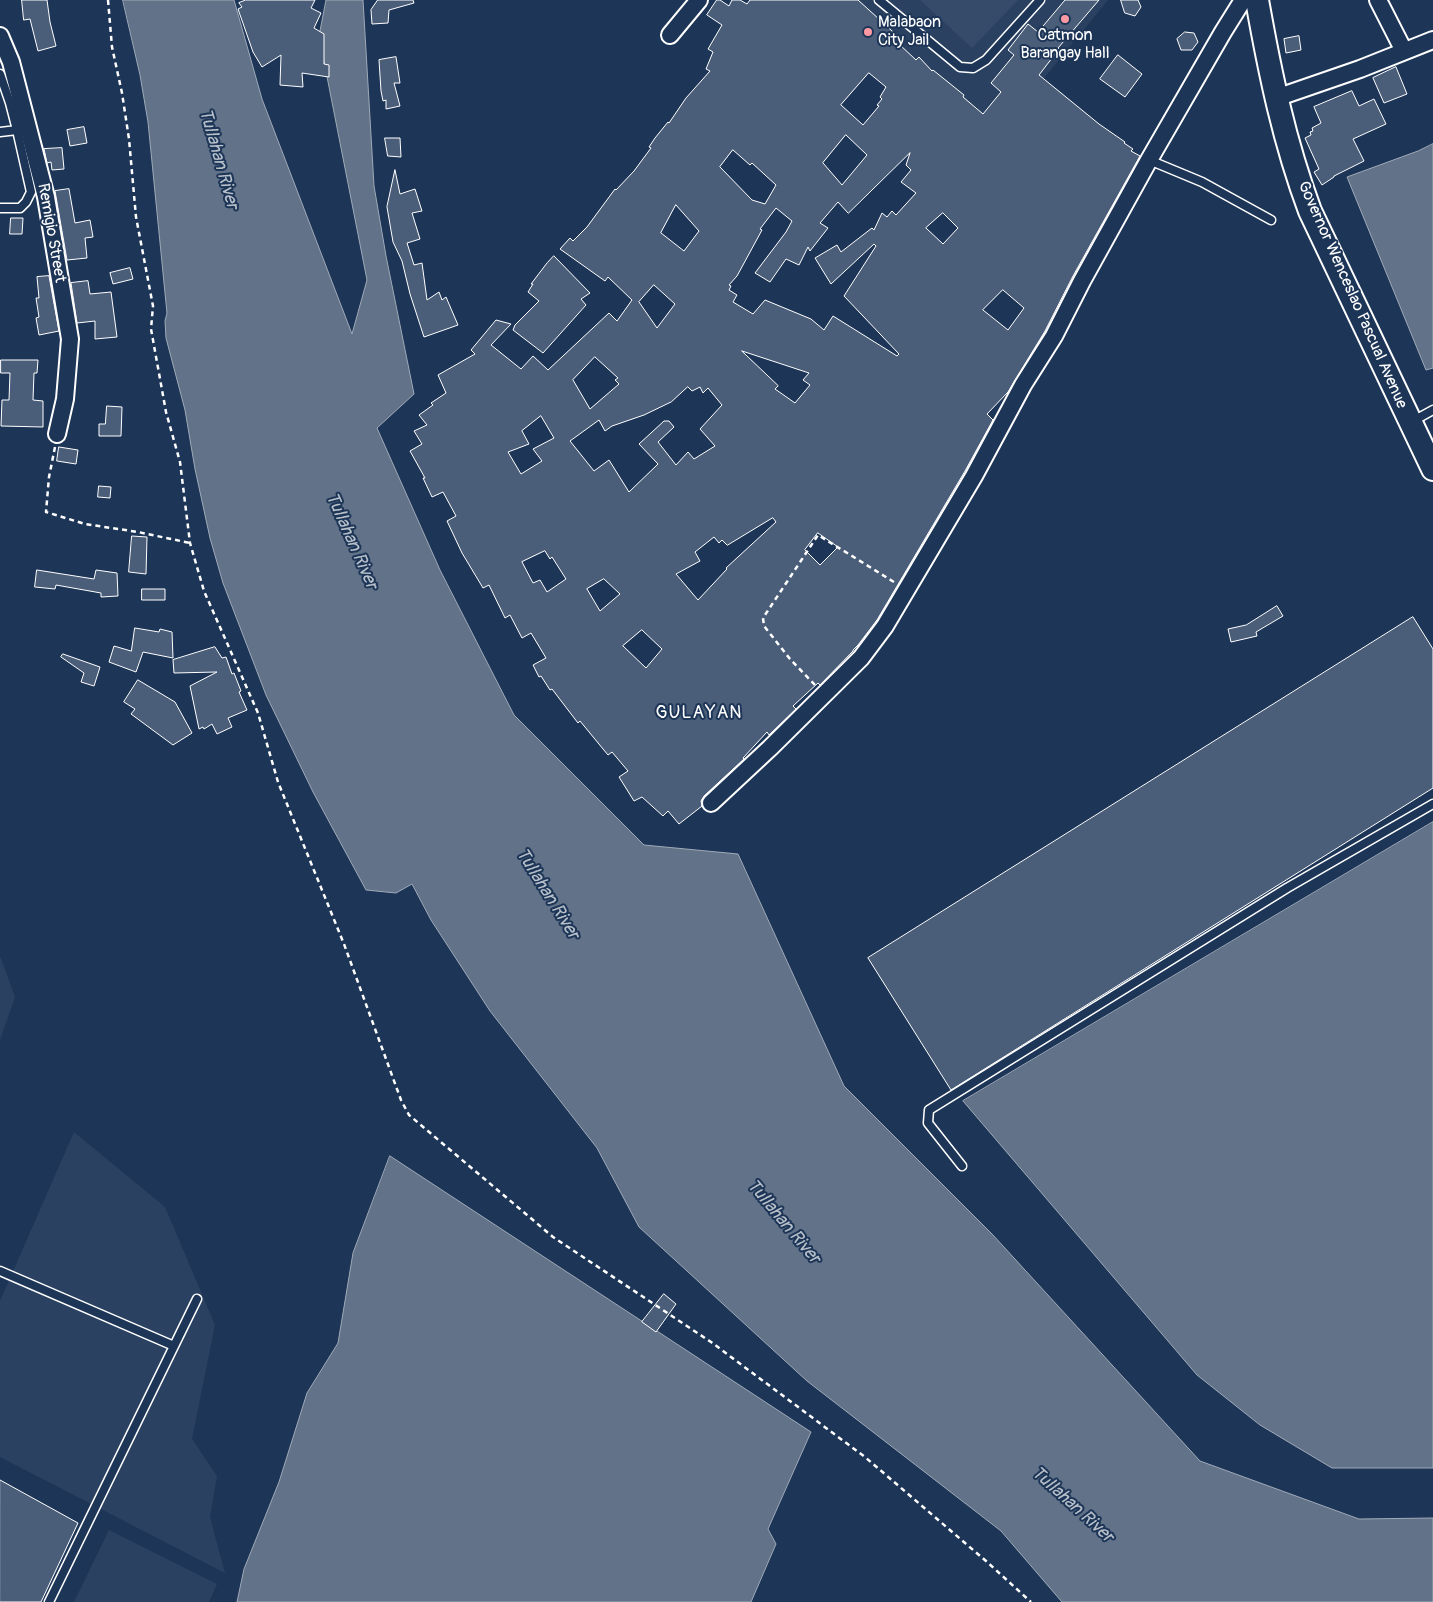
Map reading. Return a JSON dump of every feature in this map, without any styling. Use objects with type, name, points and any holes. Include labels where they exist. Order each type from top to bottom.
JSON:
[{"type":"main road","name":"Governor Wenceslao Pascual Avenue","points":[[1257,0],[1287,144],[1310,211],[1433,468]]},
{"type":"street","points":[[670,35],[699,0]]},
{"type":"street","points":[[711,803],[861,658],[885,626],[974,476],[1023,385],[1054,336],[1149,160],[1243,0]]},
{"type":"street","points":[[1378,0],[1404,51]]},
{"type":"street","name":"Remigio Street","points":[[0,36],[10,62],[46,197],[70,339],[65,399],[58,434]]},
{"type":"street","points":[[1276,98],[1360,69],[1433,40]]},
{"type":"lane","points":[[879,0],[960,67],[973,68],[986,60],[1040,0]]},
{"type":"lane","points":[[0,74],[17,130],[31,192],[26,202],[20,208],[0,208]]},
{"type":"lane","points":[[0,132],[17,130]]},
{"type":"lane","points":[[1149,160],[1202,182],[1271,220]]},
{"type":"lane","points":[[1418,434],[1433,410]]},
{"type":"lane","points":[[962,1166],[928,1122],[929,1110],[1287,888],[1433,804]]},
{"type":"lane","points":[[0,1271],[174,1346]]},
{"type":"lane","points":[[49,1602],[197,1299]]},
{"type":"path","points":[[108,0],[112,47],[122,93],[136,217],[153,306],[151,329],[166,412],[180,462],[190,543],[204,591],[258,713],[278,782],[344,944],[401,1100],[409,1115],[553,1237],[712,1342],[865,1457],[979,1554],[1031,1602]]},
{"type":"path","points":[[58,434],[49,477],[46,512],[85,524],[138,532],[190,543]]},
{"type":"path","points":[[824,695],[790,659],[764,626],[763,618],[818,535],[906,590]]},
{"type":"shaded area","points":[[805,0],[1108,0],[1045,77],[979,152]]},
{"type":"shaded area","points":[[920,0],[1018,0],[972,48]]},
{"type":"shaded area","points":[[0,956],[15,997],[0,1040]]},
{"type":"shaded area","points":[[74,1132],[165,1207],[215,1325],[192,1439],[217,1476],[210,1517],[225,1573],[0,1457],[0,1301]]},
{"type":"shaded area","points":[[109,1530],[217,1584],[209,1602],[74,1602]]},
{"type":"water","name":"Tullahan River","points":[[123,0],[234,0],[262,99],[352,334],[367,280],[319,36],[326,0],[363,0],[374,186],[414,394],[377,428],[440,570],[514,715],[644,845],[738,854],[844,1086],[992,1234],[1200,1461],[1359,1519],[1433,1518],[1433,1602],[1062,1602],[1001,1531],[807,1381],[639,1227],[597,1148],[490,1011],[431,920],[412,884],[396,893],[366,890],[313,792],[266,695],[223,583],[210,538],[185,410],[166,338],[165,321],[167,313],[148,122],[140,75]]},
{"type":"water","points":[[1433,144],[1433,368],[1426,370],[1347,177]]},
{"type":"water","points":[[1433,822],[1433,1468],[1332,1468],[1260,1425],[1197,1375],[963,1101]]},
{"type":"water","points":[[390,1156],[811,1432],[768,1529],[776,1544],[751,1602],[237,1602],[244,1569],[279,1482],[307,1393],[338,1343],[353,1253]]},
{"type":"building","points":[[22,0],[47,0],[56,46],[38,51],[30,19],[24,20]]},
{"type":"building","points":[[246,0],[315,0],[311,8],[321,13],[314,28],[324,34],[324,64],[329,65],[329,77],[302,73],[303,87],[280,85],[281,55],[262,67],[253,52],[238,9],[242,7],[239,3]]},
{"type":"building","points":[[378,0],[413,0],[414,3],[389,10],[388,23],[372,24],[371,10]]},
{"type":"building","points":[[717,0],[729,6],[732,0],[740,0],[747,4],[750,0],[858,0],[902,40],[899,44],[916,60],[919,57],[932,71],[964,95],[963,97],[983,114],[1001,92],[991,83],[1014,55],[1008,50],[1028,24],[1038,32],[1065,0],[1099,0],[1058,48],[1039,75],[1099,124],[1125,142],[1133,149],[1131,151],[1140,156],[1073,276],[1045,331],[1008,392],[987,414],[993,420],[877,620],[853,651],[820,685],[818,683],[793,706],[796,709],[769,735],[767,732],[744,759],[704,796],[701,801],[702,806],[679,824],[668,811],[663,816],[642,797],[634,801],[619,777],[628,771],[612,752],[608,755],[580,721],[578,723],[552,689],[550,690],[541,676],[539,677],[533,665],[546,658],[531,633],[522,638],[510,615],[505,618],[489,585],[483,588],[462,553],[447,521],[456,516],[443,492],[432,497],[423,478],[425,478],[410,451],[422,444],[414,431],[427,425],[419,415],[433,405],[431,403],[446,393],[438,375],[475,354],[471,350],[496,320],[511,324],[491,345],[521,369],[533,356],[548,370],[609,313],[617,321],[632,300],[608,277],[605,281],[560,249],[570,238],[573,241],[587,227],[615,189],[634,171],[651,148],[649,147],[655,138],[710,71],[706,69],[713,52],[708,49],[722,25],[707,15]],"holes":[[[869,73],[886,87],[880,97],[882,99],[877,105],[879,106],[863,125],[841,105]],[[846,135],[867,155],[842,185],[823,163]],[[733,150],[750,165],[752,163],[776,185],[765,204],[752,200],[720,167]],[[910,153],[906,165],[911,170],[901,182],[916,193],[896,215],[892,211],[887,217],[882,213],[874,230],[872,228],[841,252],[837,245],[815,258],[831,284],[874,244],[876,246],[844,296],[899,354],[897,356],[833,316],[824,330],[811,319],[765,300],[753,314],[733,302],[737,295],[729,290],[731,286],[729,285],[737,276],[762,230],[760,229],[776,208],[792,221],[755,273],[770,282],[786,259],[799,265],[808,247],[810,251],[828,228],[820,223],[838,202],[848,213]],[[676,205],[699,231],[684,251],[661,233]],[[943,213],[958,228],[943,244],[926,228]],[[654,285],[675,304],[657,328],[639,302]],[[1003,290],[1024,308],[1008,330],[983,310]],[[742,351],[809,373],[803,380],[810,385],[795,403],[775,389],[778,386]],[[595,357],[618,378],[615,380],[619,384],[590,409],[573,380]],[[688,387],[692,391],[700,387],[703,393],[708,388],[722,405],[700,429],[715,446],[694,459],[688,452],[676,465],[658,442],[674,427],[669,421],[664,421],[639,444],[658,464],[629,492],[609,460],[594,471],[570,441],[599,420],[605,431],[612,426],[644,415],[671,402]],[[541,416],[554,438],[533,449],[542,461],[521,474],[508,452],[529,444],[522,431]],[[773,518],[776,522],[726,568],[698,600],[676,574],[700,561],[695,552],[714,537],[719,543],[722,540],[727,545]],[[818,533],[838,547],[820,565],[805,550]],[[545,551],[550,559],[552,557],[566,579],[547,592],[540,580],[533,583],[522,562]],[[604,579],[620,594],[600,611],[587,589]],[[642,630],[662,649],[646,668],[623,646]]]},
{"type":"building","points":[[1121,0],[1138,0],[1141,7],[1135,16],[1125,13]]},
{"type":"building","points":[[1185,32],[1194,33],[1198,42],[1192,50],[1181,50],[1177,39]]},
{"type":"building","points":[[1299,36],[1301,50],[1286,53],[1284,39]]},
{"type":"building","points":[[1118,55],[1142,74],[1125,97],[1100,79]]},
{"type":"building","points":[[396,57],[400,83],[394,83],[400,106],[386,109],[386,100],[383,101],[381,91],[379,60]]},
{"type":"building","points":[[1396,67],[1407,94],[1384,103],[1373,78]]},
{"type":"building","points":[[1352,91],[1359,106],[1374,99],[1386,124],[1353,139],[1364,161],[1334,176],[1322,185],[1314,172],[1319,169],[1305,138],[1311,135],[1312,128],[1321,123],[1314,107]]},
{"type":"building","points":[[84,127],[87,143],[70,146],[67,130]]},
{"type":"building","points":[[385,138],[400,138],[401,157],[388,156]]},
{"type":"building","points":[[62,148],[64,169],[52,170],[51,162],[47,163],[44,149]]},
{"type":"building","points":[[395,170],[400,194],[415,189],[422,211],[412,213],[420,239],[407,243],[414,265],[422,263],[427,300],[439,292],[442,300],[446,297],[458,325],[424,337],[402,261],[393,242],[387,207]]},
{"type":"building","points":[[69,189],[75,223],[90,220],[93,237],[85,238],[87,258],[67,260],[55,191]]},
{"type":"building","points":[[11,218],[23,218],[22,234],[10,234]]},
{"type":"building","points":[[554,256],[590,293],[581,299],[586,305],[543,353],[513,330],[515,325],[539,301],[528,292],[533,284],[531,284]]},
{"type":"building","points":[[130,268],[133,279],[113,284],[110,273]]},
{"type":"building","points":[[49,276],[59,331],[39,335],[36,318],[39,317],[36,298],[39,298],[37,277]]},
{"type":"building","points":[[88,281],[90,294],[111,292],[117,337],[95,339],[95,321],[77,323],[71,283]]},
{"type":"building","points":[[1,360],[38,360],[37,373],[34,373],[33,400],[43,401],[43,427],[1,426],[2,400],[9,400],[10,373],[1,373]]},
{"type":"building","points":[[107,406],[122,407],[121,436],[99,436],[99,424],[105,424]]},
{"type":"building","points":[[59,447],[78,450],[76,464],[57,461]]},
{"type":"building","points":[[99,486],[111,487],[110,498],[98,497]]},
{"type":"building","points":[[132,536],[147,537],[146,574],[129,572]]},
{"type":"building","points":[[37,570],[94,579],[96,570],[117,573],[118,596],[101,597],[101,593],[56,585],[55,589],[35,587]]},
{"type":"building","points":[[142,589],[165,589],[165,600],[142,600]]},
{"type":"building","points":[[1277,606],[1283,616],[1256,632],[1257,636],[1231,642],[1228,629],[1246,625]]},
{"type":"building","points":[[1413,617],[1433,649],[1433,788],[951,1090],[868,958]]},
{"type":"building","points":[[135,628],[159,632],[160,629],[172,632],[173,658],[143,652],[136,672],[109,662],[114,646],[131,651]]},
{"type":"building","points":[[215,647],[222,658],[226,657],[232,674],[234,673],[241,691],[239,692],[247,710],[228,718],[232,727],[217,734],[212,724],[204,729],[203,727],[199,729],[190,686],[217,672],[174,673],[173,660]]},
{"type":"building","points":[[63,654],[100,667],[94,686],[81,682],[84,673],[61,657]]},
{"type":"building","points":[[138,680],[175,702],[192,733],[173,745],[131,714],[135,709],[124,702]]},
{"type":"building","points":[[664,1294],[676,1304],[656,1332],[642,1322]]},
{"type":"building","points":[[0,1480],[78,1523],[41,1602],[0,1602]]},
{"type":"place","name":"Catmon Barangay Hall","points":[[1065,19]]},
{"type":"place","name":"Malabaon City Jail","points":[[868,32]]},
{"type":"district","name":"GULAYAN","points":[[699,713]]}]
